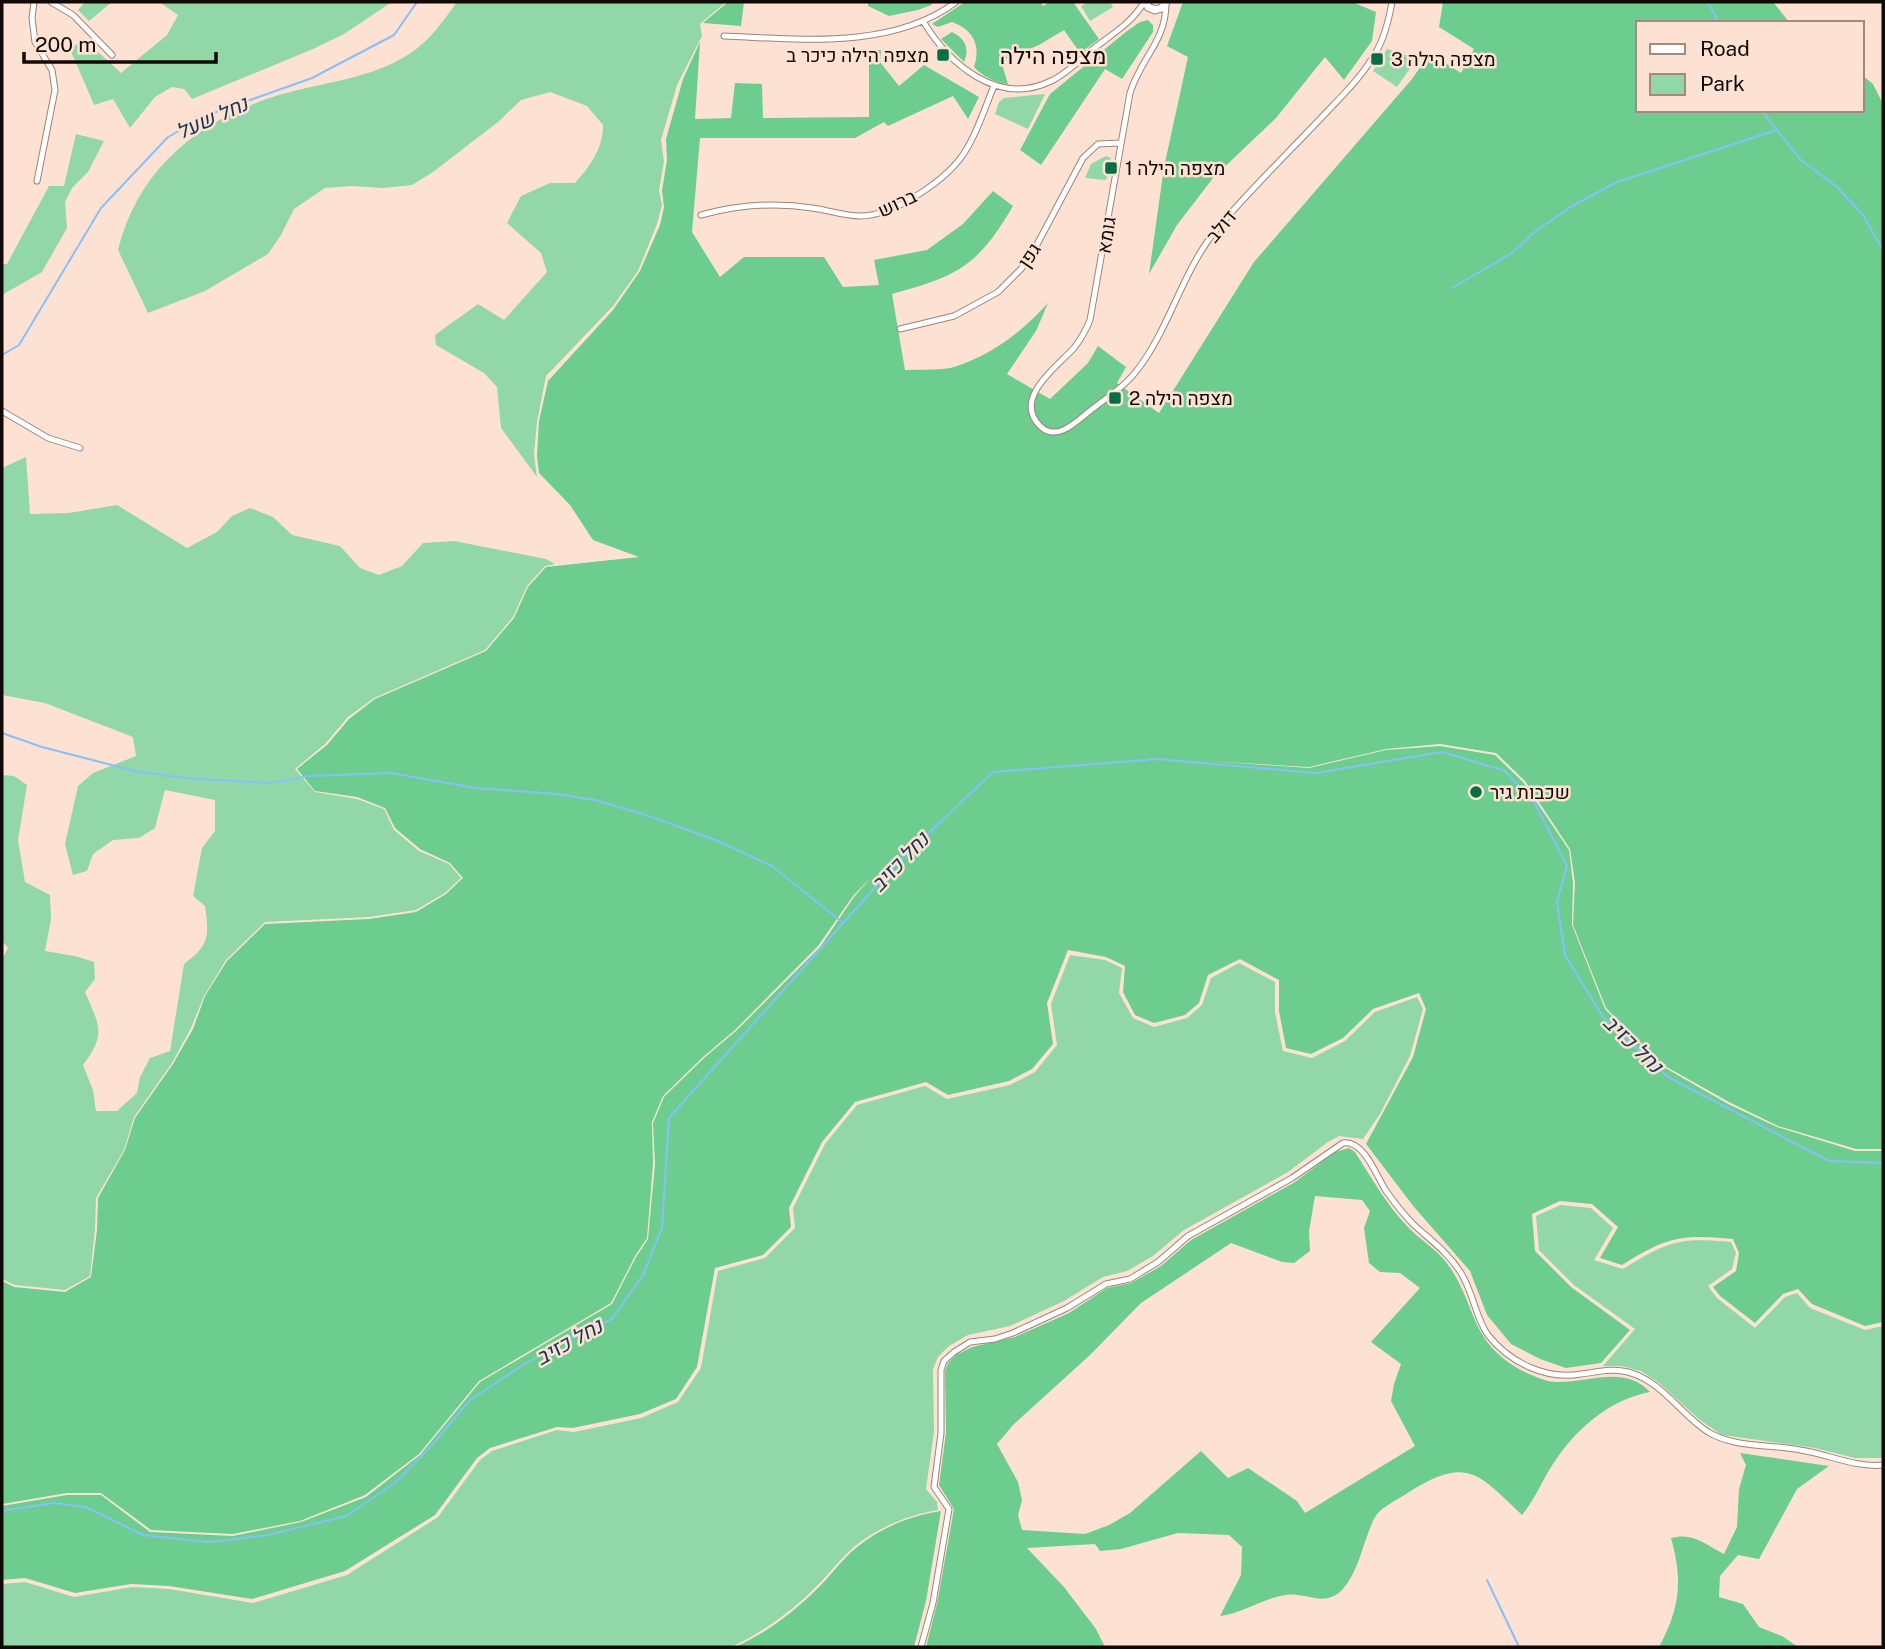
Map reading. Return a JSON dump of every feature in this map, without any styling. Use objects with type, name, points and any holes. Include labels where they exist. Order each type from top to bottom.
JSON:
[{"type":"street","points":[[34,2],[32,18],[35,42],[52,70],[55,90],[37,181]]},
{"type":"street","points":[[51,2],[73,15],[112,55]]},
{"type":"street","points":[[724,36],[838,38],[885,32],[923,21],[956,2]]},
{"type":"street","points":[[923,21],[938,42],[962,67],[994,86],[1005,89],[1026,88],[1052,81],[1132,18],[1145,2],[1163,20],[1164,29]]},
{"type":"street","points":[[1132,18],[1162,8],[1166,2]]},
{"type":"street","points":[[1164,29],[1166,2]]},
{"type":"street","name":"דולב","points":[[1041,428],[1057,432],[1074,424],[1138,370],[1205,245],[1356,80],[1377,51],[1384,36],[1392,2]]},
{"type":"street","name":"גומא","points":[[1041,428],[1031,406],[1035,392],[1076,346],[1090,320],[1133,82],[1164,29]]},
{"type":"street","name":"ברוש","points":[[701,215],[731,208],[770,204],[859,216],[882,212],[929,187],[957,162],[970,143],[994,86]]},
{"type":"street","name":"גפן","points":[[900,329],[954,316],[998,292],[1021,269],[1033,252],[1083,158],[1098,145],[1120,143]]},
{"type":"street","points":[[2,411],[48,438],[80,449]]},
{"type":"street","points":[[921,1647],[935,1591],[949,1509],[934,1487],[941,1433],[941,1370],[944,1361],[970,1342],[1013,1333],[1067,1308],[1106,1284],[1130,1279],[1158,1262],[1188,1236],[1292,1178],[1343,1143],[1352,1143],[1360,1148],[1388,1193],[1412,1223],[1448,1256],[1471,1291],[1487,1334],[1522,1363],[1557,1377],[1608,1369],[1629,1373],[1660,1389],[1689,1418],[1709,1433],[1727,1440],[1745,1445],[1802,1450],[1854,1464],[1883,1465]]},
{"type":"green space","points":[[85,2],[112,2],[89,21],[78,10]]},
{"type":"green space","points":[[159,2],[392,2],[344,34],[192,99],[184,89],[172,87],[155,97],[130,128],[113,99],[94,105],[70,49],[84,39],[121,73],[167,35],[178,15]]},
{"type":"green space","points":[[457,2],[726,2],[700,24],[702,36],[677,85],[661,140],[664,162],[659,190],[662,205],[638,271],[613,306],[546,376],[534,454],[537,477],[501,428],[497,387],[484,373],[436,345],[435,335],[478,304],[504,320],[547,272],[541,253],[507,223],[521,196],[550,183],[575,183],[590,164],[601,142],[603,125],[587,106],[550,92],[521,100],[498,122],[412,185],[325,188],[294,209],[268,254],[205,291],[148,313],[118,250],[127,221],[140,195],[176,151],[199,133],[250,105],[364,74],[396,62],[424,42]]},
{"type":"green space","points":[[728,2],[744,2],[741,26],[703,23]]},
{"type":"green space","points":[[868,2],[930,2],[932,5],[889,16],[868,6]]},
{"type":"green space","points":[[965,2],[1040,2],[1043,6],[1050,2],[1073,2],[1099,39],[1080,53],[1064,30],[1039,45],[1001,61],[1008,84],[998,82],[974,67],[976,46],[966,29],[952,22],[938,27],[932,24]]},
{"type":"green space","points":[[1088,2],[1110,2],[1113,7],[1090,21],[1081,6]]},
{"type":"green space","points":[[1183,2],[1352,2],[1376,12],[1372,41],[1344,80],[1325,57],[1276,118],[1213,178],[1177,225],[1149,274],[1164,167],[1188,57],[1167,46]]},
{"type":"green space","points":[[1443,2],[1773,2],[1788,21],[1636,21],[1636,112],[1864,112],[1864,77],[1873,84],[1883,104],[1883,1149],[1856,1149],[1778,1126],[1729,1102],[1663,1065],[1606,1008],[1573,925],[1575,883],[1570,849],[1525,781],[1496,753],[1440,744],[1386,749],[1309,767],[1207,761],[1309,768],[1386,750],[1440,746],[1495,755],[1523,782],[1569,850],[1573,883],[1572,925],[1605,1009],[1662,1066],[1728,1104],[1777,1127],[1855,1151],[1883,1151],[1883,1322],[1865,1326],[1812,1304],[1798,1289],[1783,1294],[1755,1323],[1720,1296],[1713,1287],[1736,1271],[1739,1253],[1733,1239],[1700,1237],[1675,1240],[1651,1248],[1622,1265],[1600,1258],[1618,1227],[1592,1204],[1560,1201],[1532,1214],[1535,1251],[1571,1287],[1630,1330],[1601,1363],[1566,1368],[1540,1359],[1511,1344],[1487,1315],[1470,1271],[1414,1207],[1366,1144],[1413,1057],[1426,1009],[1419,993],[1373,1009],[1343,1038],[1311,1054],[1286,1048],[1279,1011],[1279,980],[1240,959],[1208,975],[1199,1003],[1185,1015],[1154,1023],[1135,1015],[1123,992],[1125,966],[1106,957],[1068,950],[1047,1003],[1053,1044],[1032,1069],[1009,1081],[948,1095],[926,1082],[855,1102],[822,1142],[789,1208],[791,1227],[763,1255],[715,1268],[697,1367],[676,1399],[640,1414],[573,1428],[557,1427],[490,1448],[477,1458],[435,1515],[345,1571],[252,1599],[169,1586],[131,1584],[75,1593],[25,1578],[2,1580],[2,1506],[67,1495],[101,1495],[150,1532],[233,1536],[301,1522],[366,1497],[420,1455],[480,1382],[612,1304],[648,1239],[655,1164],[653,1123],[664,1097],[736,1031],[820,947],[854,897],[872,876],[853,896],[818,946],[735,1030],[703,1057],[663,1096],[652,1122],[653,1164],[647,1238],[635,1256],[611,1303],[479,1381],[419,1454],[365,1495],[300,1521],[233,1534],[151,1530],[101,1493],[67,1493],[2,1504],[2,1281],[14,1287],[65,1292],[91,1277],[98,1198],[125,1150],[135,1118],[173,1064],[193,1029],[205,996],[227,961],[265,924],[369,919],[416,912],[446,894],[463,878],[450,863],[420,849],[395,828],[385,808],[357,797],[315,791],[297,769],[327,745],[349,719],[375,699],[486,651],[514,618],[528,587],[546,567],[639,557],[593,540],[570,505],[539,473],[539,421],[548,381],[613,310],[640,271],[660,225],[664,207],[662,191],[667,160],[666,139],[683,79],[700,42],[695,119],[731,118],[735,83],[762,84],[763,118],[869,117],[869,50],[881,50],[880,62],[899,86],[924,65],[979,97],[968,119],[953,96],[888,126],[884,122],[855,138],[700,138],[692,232],[720,277],[744,257],[824,257],[843,287],[879,285],[874,260],[927,250],[963,224],[993,191],[1013,206],[989,243],[964,266],[950,274],[892,294],[905,370],[954,367],[981,356],[1017,333],[1048,303],[1036,331],[1007,374],[1050,399],[1088,363],[1098,346],[1126,367],[1117,383],[1159,413],[1254,262],[1412,79],[1430,53],[1461,73],[1474,49],[1439,27]]},
{"type":"green space","points":[[1148,20],[1153,25],[1153,32],[1122,79],[1105,69],[1041,165],[1020,150],[1050,94],[1127,31]]},
{"type":"green space","points":[[952,32],[965,44],[964,62],[941,39]]},
{"type":"green space","points":[[1387,49],[1410,56],[1421,53],[1397,87],[1373,71]]},
{"type":"green space","points":[[1045,94],[1028,129],[995,114],[999,102],[1004,98]]},
{"type":"green space","points":[[76,134],[104,141],[88,172],[72,188],[65,202],[67,228],[42,272],[2,295],[2,264],[7,264],[49,186],[64,186]]},
{"type":"green space","points":[[1106,156],[1111,158],[1106,180],[1085,178],[1091,164]]},
{"type":"green space","points":[[26,457],[30,514],[69,513],[117,505],[187,548],[217,532],[232,516],[250,508],[273,517],[292,535],[340,546],[360,568],[379,575],[402,566],[423,543],[454,541],[546,559],[555,564],[545,566],[527,586],[513,617],[485,650],[374,698],[348,717],[325,744],[295,769],[315,792],[357,799],[384,809],[394,830],[419,851],[449,864],[461,878],[445,893],[416,910],[369,917],[265,922],[226,960],[204,996],[172,1063],[134,1117],[124,1150],[96,1198],[90,1276],[65,1290],[15,1285],[2,1279],[2,959],[8,948],[2,941],[2,775],[14,776],[27,785],[18,840],[25,882],[50,895],[51,919],[45,951],[94,962],[95,979],[85,992],[97,1021],[98,1037],[83,1065],[93,1090],[96,1111],[117,1111],[137,1093],[140,1077],[150,1058],[170,1051],[184,964],[199,951],[206,939],[205,906],[193,896],[202,848],[215,831],[215,800],[165,790],[155,828],[139,838],[113,840],[93,854],[87,871],[73,875],[65,844],[78,786],[93,773],[136,756],[133,737],[45,703],[2,695],[2,468]]},
{"type":"green space","points":[[1070,955],[1105,960],[1122,968],[1119,993],[1133,1018],[1154,1027],[1187,1018],[1202,1005],[1211,978],[1239,963],[1275,982],[1275,1012],[1283,1051],[1312,1058],[1345,1041],[1375,1012],[1417,997],[1423,1009],[1410,1056],[1380,1114],[1363,1139],[1339,1136],[1288,1172],[1184,1230],[1153,1256],[1127,1271],[1103,1277],[1064,1301],[1010,1326],[968,1335],[949,1346],[938,1357],[933,1369],[934,1432],[926,1489],[937,1502],[938,1510],[894,1523],[864,1539],[805,1598],[764,1629],[731,1647],[2,1647],[2,1584],[25,1582],[74,1597],[132,1587],[169,1589],[253,1603],[347,1575],[438,1517],[480,1460],[492,1451],[557,1430],[574,1432],[641,1418],[678,1402],[701,1368],[718,1271],[765,1258],[795,1228],[793,1208],[825,1144],[857,1105],[925,1086],[947,1099],[1010,1085],[1035,1072],[1057,1045],[1051,1004]]},
{"type":"green space","points":[[1349,1148],[1355,1152],[1399,1218],[1446,1262],[1456,1277],[1482,1333],[1502,1358],[1519,1369],[1549,1381],[1618,1377],[1630,1379],[1650,1392],[1620,1402],[1582,1428],[1553,1464],[1522,1515],[1483,1480],[1459,1472],[1445,1474],[1429,1481],[1390,1503],[1375,1517],[1348,1582],[1342,1590],[1328,1598],[1286,1595],[1220,1616],[1241,1575],[1242,1547],[1229,1535],[1178,1533],[1121,1549],[1100,1551],[1095,1544],[1027,1548],[1064,1587],[1096,1629],[1105,1647],[926,1647],[937,1604],[954,1509],[939,1485],[946,1433],[945,1371],[948,1363],[956,1355],[972,1347],[1015,1337],[1069,1313],[1107,1288],[1131,1283],[1161,1266],[1191,1240],[1295,1182],[1335,1152]],"holes":[[[1315,1196],[1362,1200],[1370,1211],[1364,1228],[1369,1263],[1380,1272],[1400,1273],[1420,1288],[1371,1342],[1401,1364],[1391,1401],[1415,1446],[1305,1513],[1297,1501],[1248,1468],[1228,1478],[1201,1451],[1130,1513],[1109,1525],[1085,1534],[1022,1530],[1018,1515],[1022,1500],[1018,1482],[997,1444],[1013,1425],[1090,1355],[1141,1303],[1231,1243],[1282,1262],[1294,1263],[1310,1251],[1309,1231]]]},
{"type":"green space","points":[[1561,1205],[1591,1208],[1613,1228],[1594,1260],[1623,1269],[1674,1243],[1698,1240],[1731,1242],[1736,1253],[1732,1269],[1708,1286],[1717,1298],[1755,1328],[1785,1297],[1797,1293],[1810,1308],[1865,1330],[1883,1326],[1883,1458],[1855,1458],[1815,1448],[1722,1435],[1641,1371],[1621,1366],[1603,1366],[1635,1329],[1574,1285],[1539,1250],[1536,1216]]},
{"type":"green space","points":[[1740,1453],[1829,1466],[1797,1489],[1759,1559],[1738,1555],[1720,1576],[1719,1597],[1743,1604],[1759,1627],[1782,1636],[1798,1647],[1659,1647],[1671,1620],[1677,1594],[1677,1568],[1671,1538],[1692,1538],[1724,1554],[1737,1527],[1739,1489],[1746,1465]]},
{"type":"green space","points":[[941,1511],[926,1601],[914,1647],[735,1647],[767,1629],[797,1607],[852,1552],[876,1534],[897,1523]]},
{"type":"waterway","name":"נחל שעל","points":[[2,355],[19,345],[101,208],[168,137],[205,116],[312,78],[394,35],[417,2]]},
{"type":"waterway","points":[[1708,2],[1718,21]]},
{"type":"waterway","points":[[1763,112],[1801,160],[1836,186],[1863,215],[1883,250]]},
{"type":"waterway","points":[[1452,288],[1512,253],[1537,230],[1572,206],[1617,182],[1777,130]]},
{"type":"waterway","points":[[2,733],[42,747],[135,771],[184,778],[270,783],[310,776],[391,773],[475,788],[595,800],[718,841],[772,866],[842,922]]},
{"type":"waterway","name":"נחל כזיב","points":[[2,1514],[6,1510],[54,1503],[86,1507],[143,1535],[209,1542],[268,1535],[346,1516],[395,1483],[469,1401],[523,1365],[612,1319],[643,1275],[662,1228],[669,1118],[895,865],[993,772],[1157,759],[1316,773],[1442,752],[1505,771],[1534,802],[1567,866],[1557,902],[1565,955],[1603,1017],[1668,1077],[1829,1161],[1883,1163]]},
{"type":"waterway","points":[[1487,1580],[1519,1647]]},
{"type":"place","name":"מצפה הילה כיכר ב","points":[[943,55]]},
{"type":"place","name":"מצפה הילה 3","points":[[1377,59]]},
{"type":"place","name":"מצפה הילה 1","points":[[1111,168]]},
{"type":"place","name":"מצפה הילה 2","points":[[1115,398]]},
{"type":"place","name":"שכבות גיר","points":[[1476,792]]},
{"type":"district","name":"מצפה הילה","points":[[1053,56]]}]
